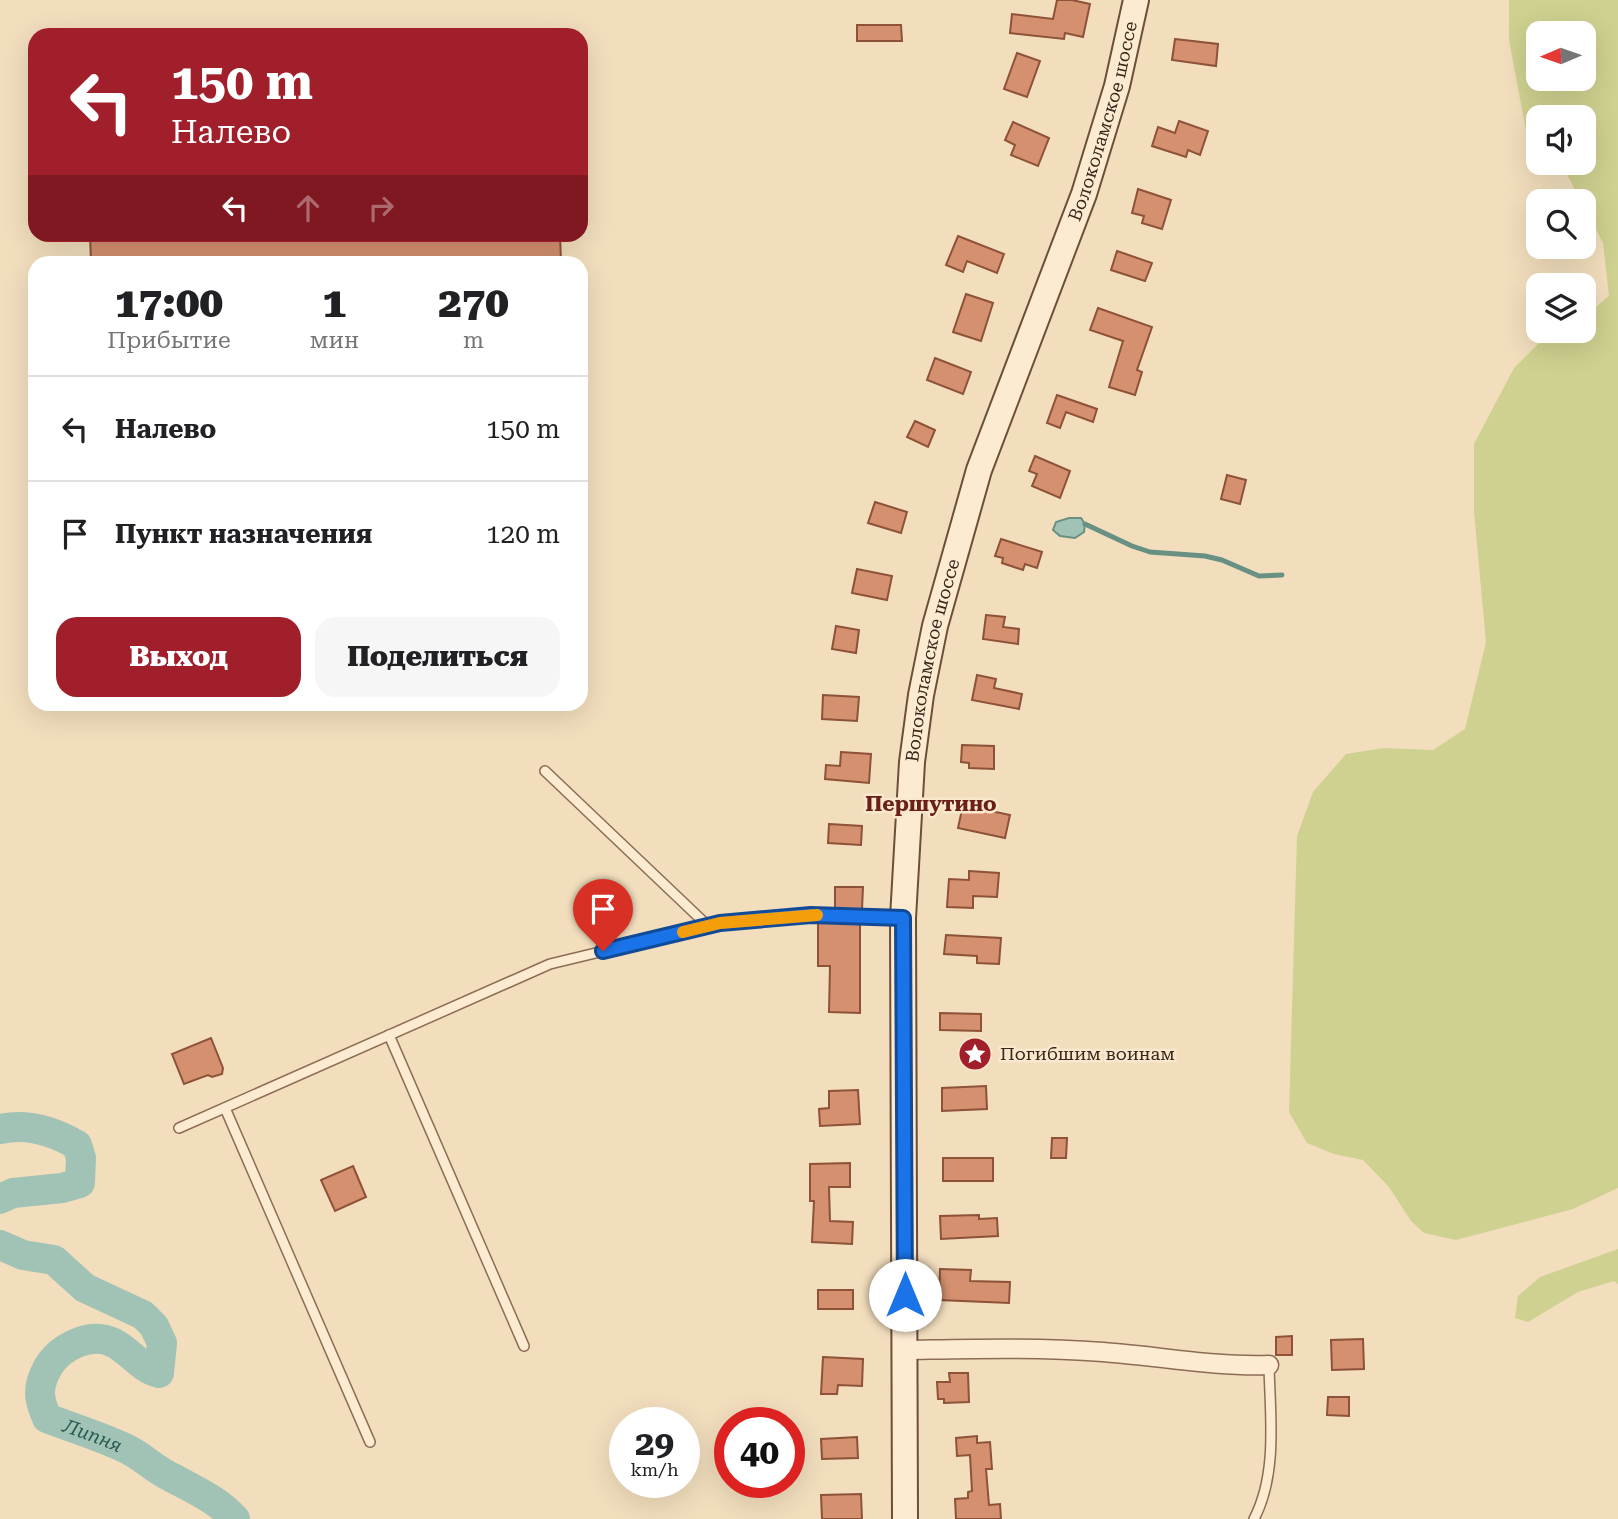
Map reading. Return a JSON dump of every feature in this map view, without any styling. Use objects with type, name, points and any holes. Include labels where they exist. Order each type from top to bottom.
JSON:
[{"type":"street","name":"Волоколамское шоссе","points":[[905,1519],[903,918],[912,762],[921,695],[935,626],[979,471],[1084,194],[1117,86],[1136,0]]},
{"type":"street","points":[[905,1350],[1047,1349],[1166,1357],[1244,1366],[1269,1365]]},
{"type":"lane","points":[[545,771],[708,926]]},
{"type":"lane","points":[[179,1128],[550,964],[708,926],[811,915],[903,918]]},
{"type":"lane","points":[[389,1035],[524,1346]]},
{"type":"lane","points":[[225,1108],[370,1441]]},
{"type":"lane","points":[[1254,1519],[1266,1487],[1270,1455],[1269,1365]]},
{"type":"green space","points":[[1509,0],[1618,0],[1618,1188],[1573,1209],[1456,1240],[1424,1233],[1411,1221],[1389,1187],[1363,1160],[1334,1154],[1307,1143],[1289,1112],[1297,836],[1313,792],[1346,754],[1384,748],[1433,750],[1465,729],[1486,642],[1474,512],[1474,444],[1514,368],[1539,343],[1596,343],[1596,307],[1609,296],[1603,243],[1596,230],[1596,189],[1575,189],[1567,175],[1596,175],[1596,105],[1526,105],[1526,131],[1509,40]]},
{"type":"green space","points":[[1618,1249],[1618,1284],[1614,1281],[1578,1292],[1528,1322],[1515,1318],[1518,1296],[1540,1277]]},
{"type":"shaded area","points":[[1081,518],[1085,524],[1084,532],[1075,538],[1060,536],[1053,530],[1056,522]]},
{"type":"building","points":[[1057,0],[1090,4],[1083,37],[1065,33],[1064,39],[1010,33],[1012,14],[1053,19]]},
{"type":"building","points":[[857,25],[901,25],[902,41],[857,41]]},
{"type":"building","points":[[1175,39],[1218,44],[1216,66],[1172,60]]},
{"type":"building","points":[[1017,53],[1040,61],[1027,97],[1004,89]]},
{"type":"building","points":[[1179,121],[1208,131],[1200,155],[1188,150],[1186,157],[1152,146],[1158,127],[1175,133]]},
{"type":"building","points":[[1013,122],[1049,138],[1038,166],[1011,155],[1015,145],[1005,140]]},
{"type":"building","points":[[1138,189],[1171,200],[1162,229],[1142,223],[1144,216],[1132,213]]},
{"type":"building","points":[[958,236],[1004,254],[997,273],[967,261],[963,272],[946,265]]},
{"type":"building","points":[[90,242],[560,242],[561,256],[91,256]]},
{"type":"building","points":[[1117,251],[1152,263],[1145,281],[1111,270]]},
{"type":"building","points":[[966,294],[993,303],[981,341],[953,332]]},
{"type":"building","points":[[1098,308],[1152,327],[1137,370],[1142,372],[1135,395],[1109,387],[1123,341],[1090,330]]},
{"type":"building","points":[[935,358],[971,372],[963,394],[927,380]]},
{"type":"building","points":[[1057,395],[1097,409],[1093,422],[1066,412],[1060,428],[1047,423]]},
{"type":"building","points":[[915,421],[935,430],[928,447],[907,437]]},
{"type":"building","points":[[1035,456],[1070,471],[1060,498],[1032,486],[1037,474],[1029,471]]},
{"type":"building","points":[[1227,475],[1246,480],[1240,504],[1221,499]]},
{"type":"building","points":[[875,502],[907,512],[901,533],[868,523]]},
{"type":"building","points":[[1001,539],[1042,552],[1037,568],[1025,564],[1023,570],[1002,563],[1003,558],[995,556]]},
{"type":"building","points":[[857,569],[892,576],[887,600],[852,593]]},
{"type":"building","points":[[986,615],[1005,617],[1003,627],[1019,629],[1018,644],[983,639]]},
{"type":"building","points":[[836,626],[859,630],[856,653],[832,649]]},
{"type":"building","points":[[977,675],[996,679],[994,688],[1022,694],[1019,709],[972,700]]},
{"type":"building","points":[[823,695],[859,697],[857,721],[822,719]]},
{"type":"building","points":[[962,745],[994,746],[994,769],[969,768],[969,763],[961,762]]},
{"type":"building","points":[[841,752],[871,754],[869,783],[825,779],[826,765],[840,766]]},
{"type":"building","points":[[963,805],[1010,815],[1005,838],[958,828]]},
{"type":"building","points":[[829,824],[862,826],[861,845],[828,843]]},
{"type":"building","points":[[969,871],[999,873],[997,897],[973,896],[973,908],[947,907],[949,879],[969,880]]},
{"type":"building","points":[[835,887],[863,887],[862,909],[835,909]]},
{"type":"building","points":[[818,922],[860,924],[860,1013],[829,1012],[830,966],[818,966]]},
{"type":"building","points":[[946,935],[1001,938],[999,964],[977,963],[977,956],[944,954]]},
{"type":"building","points":[[940,1013],[981,1014],[981,1031],[940,1030]]},
{"type":"building","points":[[211,1038],[223,1068],[222,1074],[212,1077],[208,1075],[184,1084],[172,1054]]},
{"type":"building","points":[[986,1086],[987,1109],[942,1111],[942,1088]]},
{"type":"building","points":[[858,1090],[860,1124],[820,1126],[819,1109],[829,1108],[829,1091]]},
{"type":"building","points":[[1052,1138],[1067,1138],[1066,1158],[1051,1158]]},
{"type":"building","points":[[943,1158],[993,1158],[993,1181],[943,1181]]},
{"type":"building","points":[[850,1163],[850,1187],[829,1187],[830,1221],[853,1222],[852,1244],[812,1242],[814,1201],[810,1201],[810,1164]]},
{"type":"building","points":[[353,1166],[366,1197],[335,1211],[321,1180]]},
{"type":"building","points":[[979,1215],[979,1219],[997,1218],[998,1236],[941,1239],[940,1216]]},
{"type":"building","points":[[940,1269],[971,1270],[970,1281],[1010,1282],[1009,1303],[939,1300]]},
{"type":"building","points":[[818,1290],[853,1290],[853,1309],[818,1309]]},
{"type":"building","points":[[1292,1336],[1292,1355],[1276,1355],[1276,1337]]},
{"type":"building","points":[[1363,1339],[1364,1369],[1332,1370],[1331,1340]]},
{"type":"building","points":[[823,1357],[863,1359],[862,1386],[838,1385],[837,1394],[821,1394]]},
{"type":"building","points":[[949,1373],[968,1373],[969,1402],[944,1403],[944,1399],[938,1399],[937,1382],[950,1382]]},
{"type":"building","points":[[1328,1397],[1349,1397],[1349,1416],[1327,1415]]},
{"type":"building","points":[[977,1436],[977,1443],[990,1442],[992,1469],[986,1469],[989,1505],[1000,1504],[1001,1519],[956,1519],[955,1499],[968,1498],[968,1492],[972,1491],[970,1455],[957,1456],[956,1438]]},
{"type":"building","points":[[857,1437],[858,1458],[822,1459],[821,1439]]},
{"type":"building","points":[[861,1494],[862,1519],[822,1519],[821,1495]]},
{"type":"waterway","points":[[1085,524],[1150,552],[1205,556],[1222,560],[1259,576],[1282,575]]},
{"type":"waterway","name":"Липня","points":[[0,1129],[20,1127],[49,1132],[77,1145],[81,1158],[80,1183],[62,1188],[13,1193],[0,1199]]},
{"type":"waterway","name":"Липня","points":[[0,1245],[23,1255],[54,1260],[85,1288],[143,1315],[154,1326],[162,1343],[159,1373],[146,1367],[114,1343],[105,1340],[86,1340],[68,1347],[48,1367],[40,1387],[40,1398],[47,1418],[129,1450],[213,1501],[235,1519]]},
{"type":"slow traffic","points":[[683,932],[720,923],[817,915]]},
{"type":"place","name":"Погибшим воинам","points":[[975,1054]]},
{"type":"district","name":"Першутино","points":[[931,804]]},
{"type":"route","points":[[603,951],[720,923],[811,915],[903,918],[905,1295]]}]
